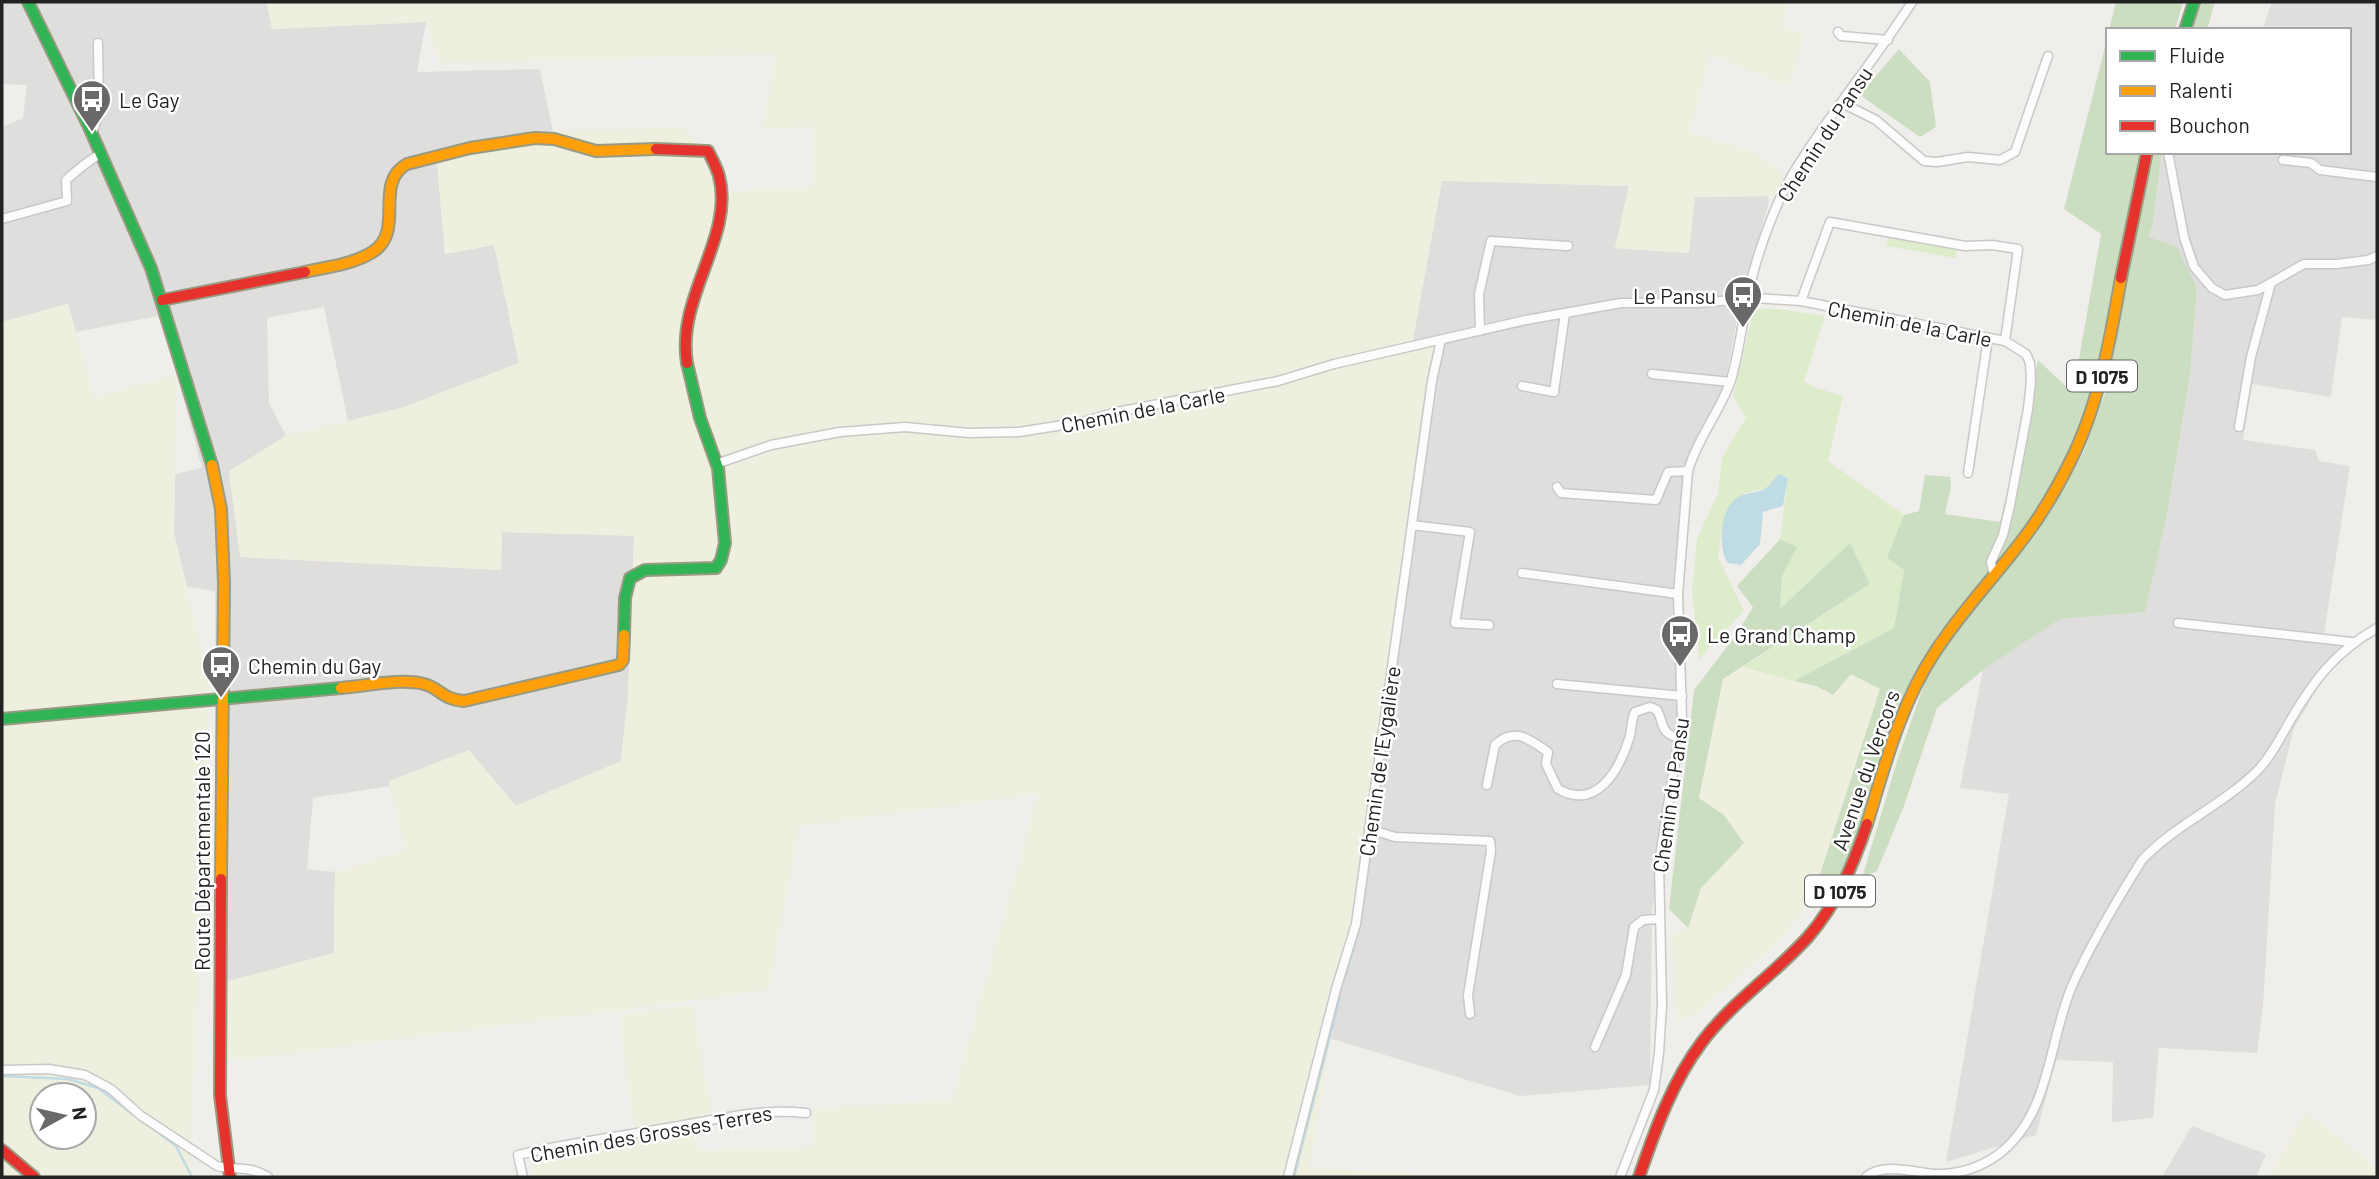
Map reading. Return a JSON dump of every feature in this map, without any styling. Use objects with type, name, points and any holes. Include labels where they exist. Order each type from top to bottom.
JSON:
[{"type":"street","name":"Route Départementale 120","points":[[28,2],[132,223],[162,300],[209,449],[221,509],[224,583],[220,1095],[229,1173]]},
{"type":"street","name":"Chemin du Pansu","points":[[1620,1177],[1654,1090],[1659,1053],[1662,1004],[1658,919],[1659,862],[1679,738],[1682,696],[1678,594],[1688,471],[1730,382],[1747,298],[1774,215],[1793,174],[1912,2]]},
{"type":"street","points":[[2186,28],[2193,2]]},
{"type":"street","points":[[1838,32],[1841,36],[1888,40]]},
{"type":"street","points":[[90,130],[99,114],[98,43]]},
{"type":"street","points":[[1842,103],[1876,120],[1924,161],[1937,162],[1968,157],[2000,160],[2015,152],[2048,56]]},
{"type":"street","points":[[2,719],[419,682],[431,686],[450,700],[464,701],[620,665],[623,660],[626,586],[630,578],[645,570],[716,568],[723,559],[725,544],[716,464],[692,382],[684,334],[715,242],[721,205],[716,164],[708,151],[686,147],[601,151],[547,138],[439,154],[405,164],[396,171],[385,242],[374,251],[337,266],[301,275],[162,300]]},
{"type":"street","points":[[2,219],[67,201],[66,180],[100,154]]},
{"type":"street","name":"Avenue du Vercors","points":[[1639,1177],[1662,1113],[1698,1046],[1716,1024],[1815,928],[1832,906],[1864,837],[1897,727],[1921,674],[1955,623],[2022,542],[2072,459],[2091,412],[2105,365],[2133,210],[2147,154]]},
{"type":"street","points":[[2168,155],[2184,237],[2194,267],[2212,288],[2225,295],[2258,290],[2304,264],[2337,264],[2368,260],[2377,256]]},
{"type":"street","points":[[2283,160],[2311,163],[2320,170],[2377,177]]},
{"type":"street","points":[[1801,301],[1830,222],[1965,246],[1992,245],[2018,249],[2005,341]]},
{"type":"street","points":[[1480,331],[1479,294],[1491,241],[1568,246]]},
{"type":"street","points":[[2239,427],[2251,357],[2271,283]]},
{"type":"street","name":"Chemin de la Carle","points":[[716,464],[771,445],[841,432],[905,427],[969,433],[1019,432],[1082,422],[1116,412],[1278,381],[1334,364],[1480,331],[1621,303],[1698,303],[1747,298],[1801,301],[2005,341],[2026,354],[2030,363],[2031,382],[2028,409],[2003,535],[1991,562],[1994,575]]},
{"type":"street","points":[[1522,386],[1554,392],[1565,313]]},
{"type":"street","points":[[1968,473],[1988,338]]},
{"type":"street","name":"Chemin de l'Eygalière","points":[[1288,1177],[1336,989],[1356,925],[1432,380],[1440,340]]},
{"type":"street","points":[[1653,374],[1730,382]]},
{"type":"street","points":[[1557,487],[1561,493],[1656,500],[1668,472],[1688,471]]},
{"type":"street","points":[[1412,526],[1470,532],[1455,623],[1489,625]]},
{"type":"street","points":[[1522,573],[1678,594]]},
{"type":"street","points":[[2178,623],[2352,642]]},
{"type":"street","points":[[1866,1177],[1893,1169],[1938,1174],[1960,1172],[1977,1167],[2010,1145],[2037,1105],[2057,1030],[2072,987],[2142,860],[2157,844],[2259,770],[2323,670],[2352,642],[2377,628]]},
{"type":"street","points":[[1557,684],[1682,696]]},
{"type":"street","points":[[1487,785],[1495,745],[1509,736],[1525,736],[1548,752],[1546,764],[1558,789],[1574,795],[1583,795],[1599,789],[1613,775],[1629,739],[1635,712],[1650,707],[1657,710],[1664,731],[1679,738]]},
{"type":"street","points":[[1369,830],[1395,837],[1490,841],[1491,851],[1468,995],[1470,1014]]},
{"type":"street","points":[[1595,1047],[1626,975],[1634,927],[1643,920],[1658,919]]},
{"type":"street","points":[[2,1070],[49,1069],[85,1075],[111,1089],[140,1115],[229,1173],[252,1168],[268,1177]]},
{"type":"street","name":"Chemin des Grosses Terres","points":[[523,1177],[518,1155],[548,1147],[593,1142],[716,1118],[778,1110],[806,1113]]},
{"type":"street","points":[[2,1150],[34,1177]]},
{"type":"shaded area","points":[[2,2],[267,2],[272,29],[426,22],[417,72],[540,69],[553,132],[545,142],[437,162],[445,254],[494,245],[519,363],[401,408],[348,421],[324,307],[267,318],[269,403],[286,436],[229,471],[241,557],[501,570],[502,532],[634,535],[628,695],[621,761],[515,806],[389,781],[390,786],[313,798],[307,869],[335,872],[334,953],[215,985],[215,591],[187,587],[174,533],[175,474],[202,468],[158,316],[76,332],[68,304],[2,322],[2,127],[23,118],[27,85],[2,84]]},
{"type":"shaded area","points":[[2272,2],[2377,2],[2377,320],[2342,317],[2331,397],[2252,384],[2243,440],[2315,450],[2319,461],[2350,466],[2324,634],[2347,640],[2294,728],[2275,804],[2263,1007],[2257,1053],[2159,1048],[2153,1118],[2112,1122],[2113,1062],[2056,1060],[2036,1135],[1946,1162],[2009,794],[1960,788],[1983,669],[2060,619],[2145,612],[2166,520],[2190,375],[2197,288],[2149,237],[2162,154],[2351,154],[2351,28],[2263,28]]},
{"type":"shaded area","points":[[1442,180],[1629,186],[1615,248],[1688,253],[1695,197],[1768,196],[1769,201],[1739,308],[1724,390],[1690,460],[1682,583],[1679,706],[1652,912],[1650,1085],[1520,1096],[1319,1035],[1351,925],[1434,346],[1410,352]]},
{"type":"shaded area","points":[[2192,1126],[2266,1154],[2256,1177],[2162,1177]]},
{"type":"green space","points":[[267,2],[1788,2],[1782,28],[1805,33],[1789,86],[1710,55],[1690,132],[1751,151],[1787,176],[1779,196],[1695,197],[1689,253],[1615,248],[1629,186],[1442,181],[1411,351],[1434,345],[1361,867],[1309,1168],[1473,1177],[532,1177],[534,1148],[635,1134],[619,1016],[693,1005],[711,1112],[692,1129],[698,1151],[814,1147],[812,1109],[952,1100],[1038,794],[800,826],[768,990],[226,1062],[225,982],[334,953],[335,872],[405,850],[389,781],[469,750],[516,806],[621,761],[628,695],[634,536],[502,532],[501,570],[240,557],[229,471],[286,436],[401,408],[519,363],[494,245],[445,254],[437,161],[544,142],[553,132],[683,127],[711,159],[723,192],[814,187],[812,127],[762,129],[777,54],[439,63],[426,22],[272,29]]},
{"type":"green space","points":[[2116,2],[2183,2],[2176,28],[2110,28]]},
{"type":"green space","points":[[2200,2],[2215,2],[2208,28],[2194,28]]},
{"type":"green space","points":[[2106,43],[2106,154],[2141,154],[2090,399],[2069,452],[2044,500],[2008,553],[1938,634],[1903,698],[1845,869],[1811,902],[1880,689],[1851,674],[1833,695],[1816,686],[1794,681],[1894,628],[1904,570],[1887,558],[1904,515],[1919,511],[1925,475],[1950,477],[1951,486],[1945,514],[2000,522],[2038,360],[2073,393],[2101,234],[2064,209]]},
{"type":"green space","points":[[1899,49],[1930,82],[1936,127],[1920,137],[1860,95]]},
{"type":"green space","points":[[2155,154],[2162,154],[2149,237],[2177,247],[2197,288],[2190,375],[2166,520],[2145,612],[2060,619],[1987,667],[1937,708],[1904,806],[1877,871],[1862,878],[1898,758],[1930,668],[1980,601],[2035,536],[2084,451],[2107,388],[2128,270]]},
{"type":"green space","points":[[1888,238],[1957,249],[1956,258],[1886,246]]},
{"type":"green space","points":[[68,304],[94,397],[177,375],[174,533],[210,689],[190,1158],[193,1177],[2,1177],[2,322]]},
{"type":"green space","points":[[1754,309],[1779,309],[1825,316],[1804,381],[1816,388],[1843,396],[1828,461],[1904,515],[1887,558],[1904,570],[1894,628],[1794,681],[1743,667],[1870,584],[1850,543],[1780,610],[1782,576],[1796,547],[1780,539],[1788,478],[1765,489],[1745,493],[1722,529],[1718,557],[1744,611],[1699,659],[1692,592],[1697,539],[1718,493],[1722,458],[1746,418],[1733,396]]},
{"type":"green space","points":[[1780,539],[1797,547],[1782,576],[1780,609],[1850,543],[1870,584],[1723,679],[1699,798],[1724,815],[1744,843],[1701,888],[1688,928],[1669,909],[1694,690],[1736,635],[1753,607],[1737,586]]},
{"type":"green space","points":[[1743,667],[1816,686],[1833,695],[1851,674],[1880,689],[1811,902],[1776,944],[1692,1017],[1676,1023],[1672,936],[1688,928],[1701,888],[1744,843],[1724,815],[1699,799],[1723,679]]},
{"type":"green space","points":[[2305,1111],[2377,1167],[2377,1177],[2270,1177]]},
{"type":"water","points":[[1779,474],[1788,478],[1783,506],[1763,512],[1760,544],[1741,565],[1728,563],[1723,550],[1722,532],[1729,507],[1740,496],[1765,489]]},
{"type":"waterway","points":[[1346,974],[1356,941]]},
{"type":"waterway","points":[[1294,1177],[1340,997]]},
{"type":"waterway","points":[[2,1076],[68,1079],[98,1088],[134,1115]]},
{"type":"waterway","points":[[148,1125],[176,1146],[192,1177]]},
{"type":"traffic: fast","points":[[28,2],[89,127],[151,268],[212,465]]},
{"type":"traffic: fast","points":[[2186,28],[2194,2]]},
{"type":"traffic: fast","points":[[624,635],[625,598],[630,578],[645,570],[716,568],[725,543],[718,468],[700,418],[687,363]]},
{"type":"traffic: fast","points":[[2,719],[341,688]]},
{"type":"traffic: slow","points":[[305,272],[358,259],[374,251],[383,242],[389,219],[392,183],[397,172],[407,164],[470,148],[535,138],[554,139],[596,151],[656,149]]},
{"type":"traffic: slow","points":[[1867,824],[1903,714],[1923,672],[1955,624],[2034,524],[2070,462],[2096,395],[2121,278]]},
{"type":"traffic: slow","points":[[212,465],[221,509],[224,583],[221,879]]},
{"type":"traffic: slow","points":[[341,688],[414,682],[429,686],[450,698],[464,701],[619,665],[623,660],[624,635]]},
{"type":"traffic: jam","points":[[656,149],[708,151],[719,176],[722,199],[719,222],[690,314],[686,338],[687,363]]},
{"type":"traffic: jam","points":[[2121,278],[2147,154]]},
{"type":"traffic: jam","points":[[162,300],[305,272]]},
{"type":"traffic: jam","points":[[1639,1177],[1665,1107],[1691,1057],[1727,1014],[1795,950],[1818,924],[1843,884],[1867,824]]},
{"type":"traffic: jam","points":[[221,879],[220,1095],[230,1177]]},
{"type":"traffic: jam","points":[[2,1150],[34,1177]]},
{"type":"place","name":"Le Gay","points":[[92,133]]},
{"type":"place","name":"Le Pansu","points":[[1743,329]]},
{"type":"place","name":"Le Grand Champ","points":[[1680,668]]},
{"type":"place","name":"Chemin du Gay","points":[[221,699]]}]
